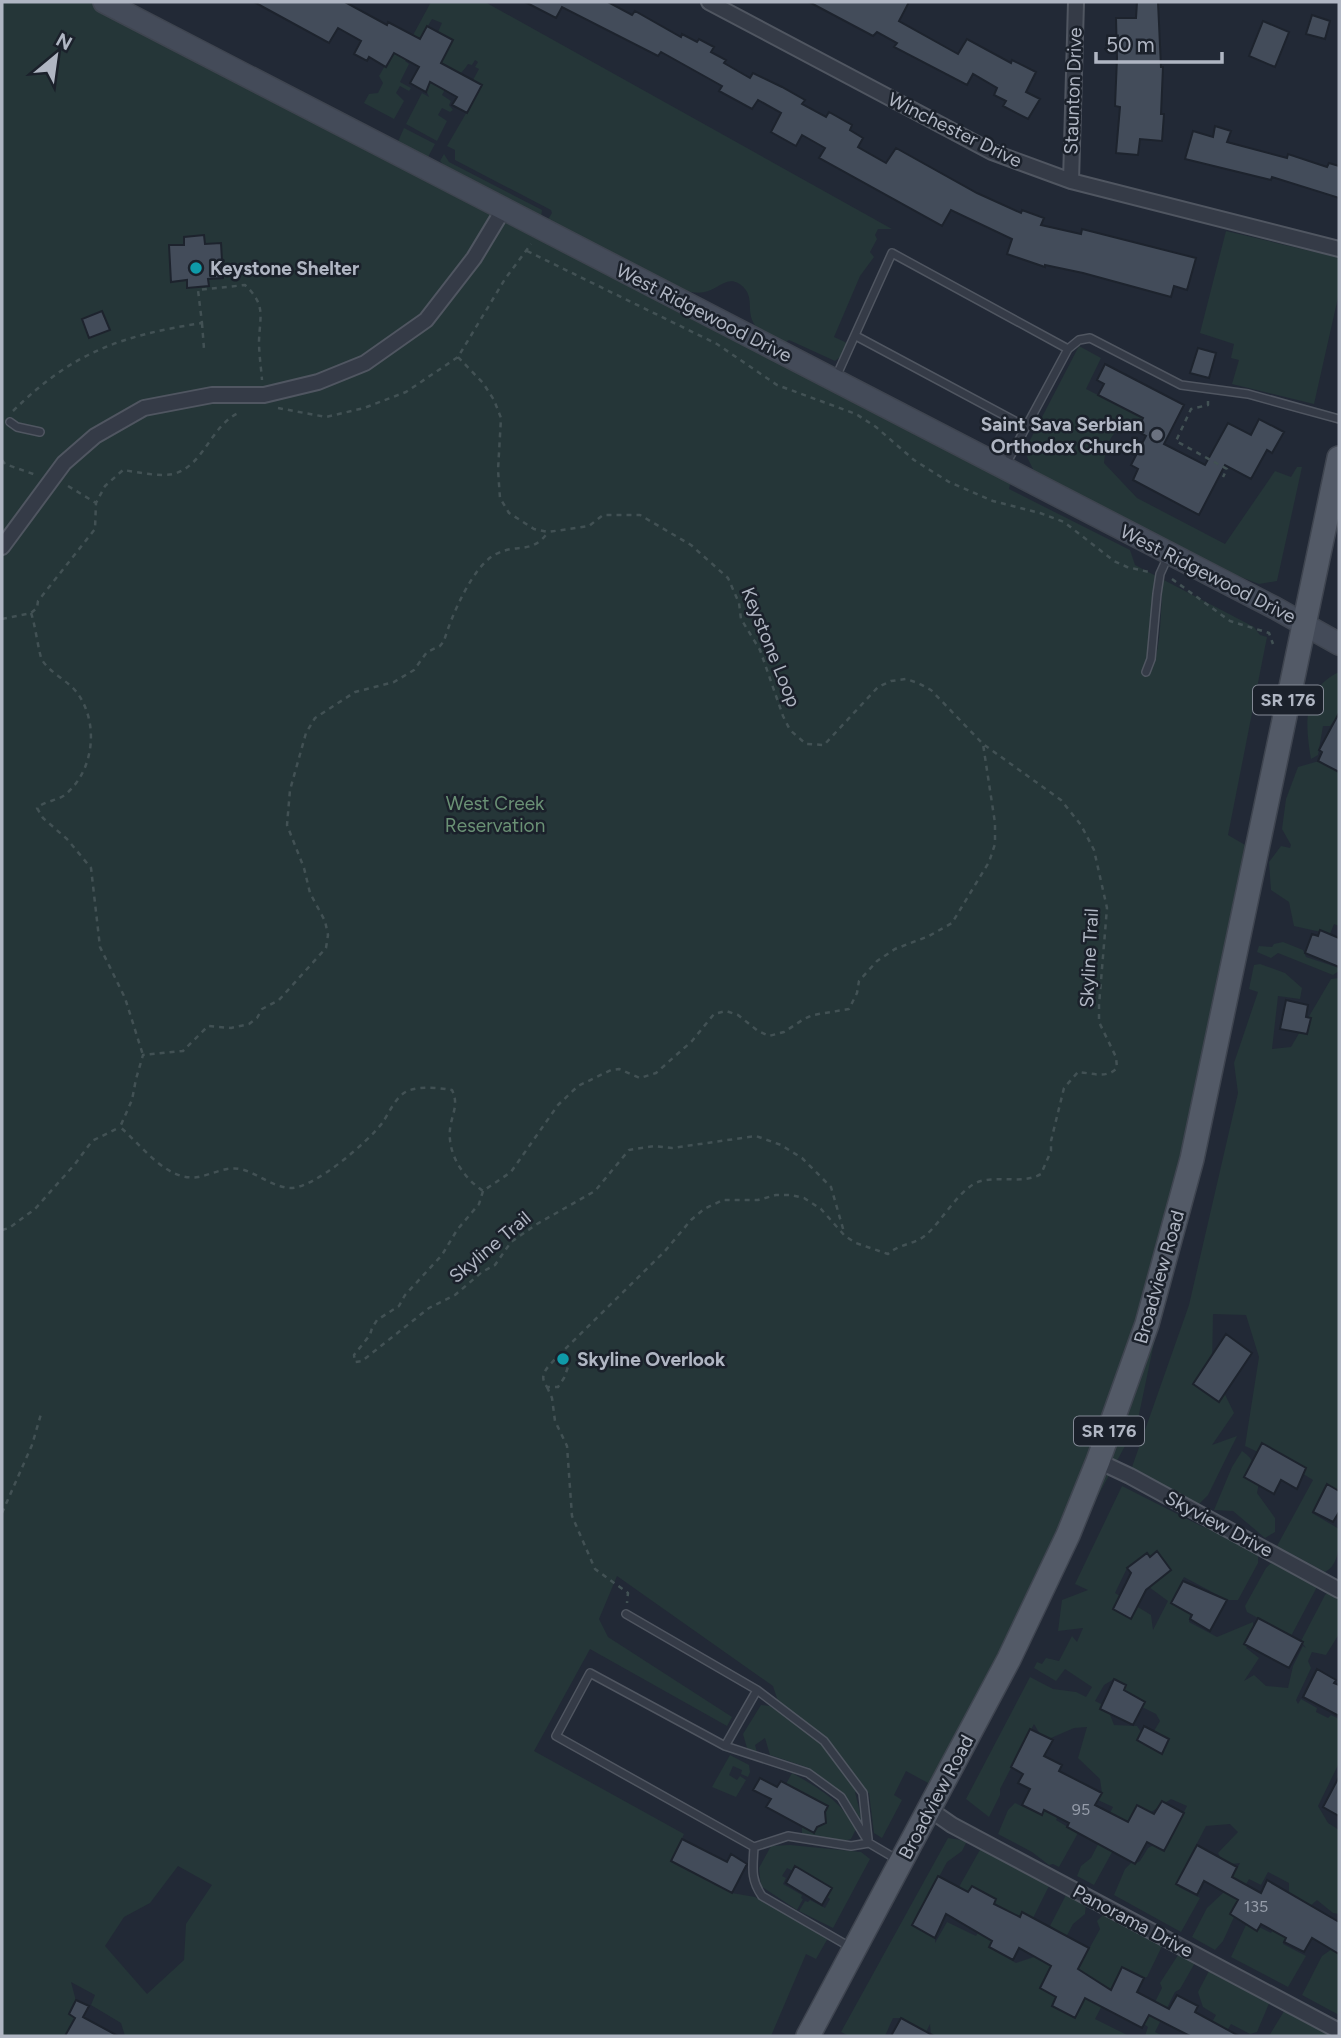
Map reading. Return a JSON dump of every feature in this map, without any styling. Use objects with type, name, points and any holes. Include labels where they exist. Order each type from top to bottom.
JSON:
[{"type":"main road","name":"Broadview Road","points":[[808,2036],[1026,1624],[1068,1535],[1098,1461],[1147,1324],[1177,1219],[1205,1098],[1339,458]]},
{"type":"street","name":"West Ridgewood Drive","points":[[104,2],[1339,644]]},
{"type":"street","name":"Winchester Drive","points":[[709,2],[992,152],[1071,181],[1339,249]]},
{"type":"street","name":"Staunton Drive","points":[[1071,181],[1076,2]]},
{"type":"street","points":[[2,547],[64,463],[95,436],[144,408],[212,395],[264,395],[318,382],[365,363],[426,320],[474,258],[503,210]]},
{"type":"street","name":"Skyview Drive","points":[[1098,1461],[1339,1590]]},
{"type":"street","name":"Panorama Drive","points":[[929,1809],[952,1825],[1339,2031]]},
{"type":"lane","points":[[834,380],[892,253],[1069,349]]},
{"type":"lane","points":[[856,336],[1026,427]]},
{"type":"lane","points":[[1004,468],[1069,349],[1079,340],[1090,338],[1181,385],[1248,394],[1339,419]]},
{"type":"lane","points":[[8,420],[17,427],[40,432]]},
{"type":"lane","points":[[1146,672],[1151,659],[1160,575],[1169,554]]},
{"type":"lane","points":[[626,1614],[757,1690],[824,1741],[863,1793],[869,1843]]},
{"type":"lane","points":[[869,1843],[851,1846],[788,1836],[754,1847],[555,1736],[590,1673],[725,1746],[808,1773],[841,1797],[869,1843],[902,1862]]},
{"type":"lane","points":[[725,1746],[757,1690]]},
{"type":"lane","points":[[754,1847],[752,1869],[755,1885],[762,1896],[855,1949]]},
{"type":"path","points":[[267,405],[326,417],[364,408],[406,391],[458,357],[505,279],[534,240]]},
{"type":"path","points":[[527,251],[717,344],[777,385],[856,414],[876,427],[914,460],[949,482],[993,501],[1050,516],[1072,528],[1114,561],[1184,585],[1230,621],[1269,633],[1273,644]]},
{"type":"path","points":[[204,349],[198,290],[246,285],[255,294],[262,311],[259,342],[263,384]]},
{"type":"path","points":[[8,420],[34,390],[65,366],[89,353],[143,334],[202,323]]},
{"type":"path","points":[[143,1055],[183,1051],[208,1026],[231,1028],[249,1024],[257,1018],[262,1009],[279,1000],[323,954],[327,942],[325,921],[310,892],[287,825],[290,790],[306,733],[315,718],[355,692],[394,682],[414,670],[427,652],[444,641],[463,594],[494,554],[529,548],[542,540],[548,532],[534,529],[522,522],[504,506],[500,498],[498,470],[501,418],[483,383],[458,357]]},
{"type":"path","points":[[1209,398],[1208,405],[1191,409],[1176,441],[1227,469],[1223,477]]},
{"type":"path","points":[[2,619],[32,613],[95,529],[96,503],[105,486],[123,470],[173,474],[198,458],[222,424],[234,414],[243,411]]},
{"type":"path","points":[[2,460],[5,464],[41,477]]},
{"type":"path","points":[[62,483],[96,503]]},
{"type":"path","name":"Keystone Loop","points":[[548,532],[589,526],[603,515],[640,515],[691,545],[727,578],[739,603],[741,619],[760,650],[783,716],[790,730],[806,744],[824,745],[878,687],[906,678],[931,690],[983,744]]},
{"type":"path","points":[[2,1230],[35,1209],[92,1141],[120,1127],[132,1100],[143,1055],[125,998],[100,947],[91,868],[67,839],[43,818],[37,808],[65,795],[83,772],[89,756],[91,727],[78,694],[41,660],[32,613]]},
{"type":"path","points":[[120,1127],[142,1149],[170,1170],[184,1176],[198,1177],[239,1168],[264,1181],[291,1188],[320,1178],[363,1143],[408,1090],[429,1087],[452,1090],[456,1107],[450,1125],[450,1139],[456,1162],[467,1178],[483,1191],[511,1172],[558,1105],[578,1086],[611,1070],[619,1069],[640,1077],[656,1073],[720,1011],[738,1015],[758,1031],[769,1035],[784,1032],[803,1018],[846,1011],[852,1006],[859,981],[877,961],[895,949],[947,927],[960,913],[986,869],[995,844],[989,773],[983,744]]},
{"type":"path","name":"Skyline Trail","points":[[483,1191],[479,1204],[457,1230],[442,1255],[405,1295],[399,1306],[377,1320],[370,1335],[354,1355],[355,1362],[362,1361],[429,1308],[455,1294],[495,1265],[511,1242],[595,1191],[629,1150],[640,1147],[672,1148],[756,1136],[781,1145],[802,1157],[831,1187],[845,1236],[870,1250],[888,1254],[906,1243],[918,1242],[963,1193],[978,1181],[1027,1179],[1041,1174],[1051,1151],[1064,1088],[1078,1072],[1105,1075],[1117,1068],[1116,1056],[1099,1022],[1107,908],[1094,850],[1081,825],[1061,800],[983,744]]},
{"type":"path","points":[[626,1614],[628,1593],[596,1569],[572,1516],[567,1446],[555,1421],[552,1398],[543,1381],[543,1372],[665,1251],[691,1220],[704,1209],[723,1200],[758,1200],[776,1195],[804,1198],[821,1209],[845,1236]]},
{"type":"path","points":[[547,1387],[558,1387],[564,1378],[568,1367],[563,1359]]},
{"type":"path","points":[[2,1513],[32,1446],[41,1414]]},
{"type":"green space","name":"West Creek Reservation","points":[[2,2],[98,2],[1012,475],[1009,489],[1130,550],[1135,565],[1254,627],[1260,635],[1267,637],[1228,835],[1257,852],[1137,1424],[941,1790],[906,1771],[894,1795],[902,1800],[882,1838],[874,1833],[869,1793],[855,1792],[862,1821],[843,1793],[809,1768],[770,1755],[765,1738],[755,1745],[757,1752],[747,1748],[743,1734],[761,1705],[776,1710],[780,1707],[773,1686],[617,1576],[599,1619],[608,1637],[732,1717],[727,1726],[590,1649],[534,1751],[684,1834],[671,1862],[732,1893],[755,1897],[828,1938],[816,1959],[806,1954],[771,2036],[125,2036],[121,2023],[91,2005],[95,1995],[71,1982],[76,2001],[70,2014],[75,2018],[65,2036],[2,2036]],"holes":[[[1153,592],[1162,596],[1158,647],[1149,675],[1142,672],[1147,661]],[[178,1866],[212,1885],[186,1924],[184,1960],[147,1994],[105,1946],[124,1917],[150,1903]]]},
{"type":"green space","points":[[431,2],[485,2],[892,229],[878,229],[875,235],[877,239],[870,252],[874,257],[860,276],[834,337],[847,343],[840,357],[835,361],[789,340],[783,344],[762,332],[753,322],[749,296],[738,283],[726,282],[700,293],[676,288],[547,221],[551,210],[455,160],[455,150],[447,146],[482,86],[473,80],[479,69],[475,67],[478,62],[475,60],[472,65],[468,64],[442,95],[451,101],[449,105],[453,110],[450,112],[442,108],[438,115],[447,121],[437,141],[406,124],[422,93],[429,97],[426,90],[453,40],[438,32],[442,23],[432,19],[405,61],[409,64],[400,82],[411,88],[409,91],[400,86],[396,93],[404,101],[394,119],[364,103],[369,94],[378,93],[383,83],[379,76],[404,33],[412,37]]},
{"type":"green space","points":[[404,128],[435,144],[427,159],[397,144]]},
{"type":"green space","points":[[444,154],[449,162],[542,210],[541,218],[447,169],[440,161]]},
{"type":"green space","points":[[1226,231],[1336,257],[1339,260],[1339,293],[1314,404],[1232,384],[1239,360],[1231,358],[1234,344],[1200,333]]},
{"type":"green space","points":[[1079,346],[1101,358],[1086,389],[1143,418],[1121,428],[1113,435],[1104,463],[1137,498],[1225,544],[1275,471],[1291,477],[1297,467],[1302,467],[1277,581],[1259,584],[1238,576],[1035,473],[1027,457],[1028,444]]},
{"type":"green space","points":[[1339,672],[1339,722],[1335,720],[1330,726],[1323,726],[1318,755],[1311,759],[1307,721],[1312,698],[1327,679]]},
{"type":"green space","points":[[1339,758],[1339,926],[1334,924],[1330,934],[1294,926],[1289,902],[1271,890],[1269,862],[1281,846],[1290,848],[1291,845],[1282,829],[1286,799],[1298,767]]},
{"type":"green space","points":[[1283,942],[1303,950],[1306,957],[1339,968],[1339,971],[1333,975],[1278,953],[1271,958],[1257,952],[1259,946],[1272,947]]},
{"type":"green space","points":[[1260,964],[1285,973],[1302,988],[1300,999],[1278,996],[1272,1049],[1291,1047],[1331,979],[1339,978],[1339,1495],[1326,1487],[1312,1513],[1339,1529],[1336,1559],[1325,1572],[1277,1546],[1313,1480],[1245,1446],[1259,1357],[1246,1315],[1213,1314],[1212,1368],[1234,1413],[1212,1445],[1237,1436],[1208,1495],[1198,1505],[1132,1467],[1189,1305],[1238,1093],[1234,1063],[1258,992],[1249,989],[1254,965]]},
{"type":"green space","points":[[1242,1451],[1254,1464],[1258,1475],[1257,1493],[1275,1518],[1275,1532],[1265,1538],[1233,1511],[1214,1510],[1232,1467]]},
{"type":"green space","points":[[1122,1486],[1203,1527],[1207,1525],[1250,1546],[1251,1551],[1258,1555],[1258,1563],[1238,1600],[1227,1600],[1184,1577],[1171,1602],[1190,1614],[1189,1622],[1217,1637],[1253,1622],[1254,1638],[1246,1648],[1259,1658],[1244,1681],[1254,1675],[1266,1686],[1288,1688],[1293,1666],[1303,1646],[1306,1648],[1301,1641],[1325,1595],[1329,1592],[1339,1598],[1339,1634],[1326,1655],[1312,1652],[1308,1661],[1311,1668],[1296,1700],[1298,1704],[1301,1699],[1317,1708],[1316,1712],[1328,1718],[1331,1715],[1339,1719],[1339,1763],[1318,1806],[1328,1823],[1339,1830],[1339,1914],[1333,1913],[1317,1900],[1308,1908],[1303,1906],[1283,1944],[1306,1956],[1288,1987],[1231,1957],[1246,1925],[1271,1933],[1289,1898],[1289,1883],[1268,1872],[1261,1885],[1249,1879],[1230,1914],[1234,1917],[1223,1941],[1215,1950],[1192,1937],[1207,1908],[1224,1892],[1240,1863],[1224,1865],[1218,1853],[1238,1832],[1230,1824],[1206,1826],[1185,1866],[1186,1875],[1179,1887],[1200,1898],[1181,1932],[1114,1895],[1125,1869],[1132,1862],[1135,1864],[1140,1861],[1148,1848],[1161,1841],[1168,1844],[1187,1806],[1171,1799],[1145,1816],[1133,1814],[1094,1885],[1077,1876],[1081,1866],[1091,1858],[1112,1817],[1109,1815],[1113,1807],[1098,1800],[1102,1793],[1100,1779],[1078,1758],[1087,1727],[1074,1728],[1044,1741],[1034,1724],[1000,1789],[1000,1795],[989,1817],[966,1799],[1030,1677],[1053,1689],[1076,1692],[1086,1697],[1092,1687],[1065,1669],[1056,1681],[1034,1668],[1037,1662],[1042,1664],[1046,1658],[1059,1661],[1072,1636],[1077,1642],[1083,1628],[1058,1631],[1062,1600],[1088,1590],[1075,1584]],"holes":[[[1157,1551],[1171,1570],[1149,1587],[1168,1601],[1153,1630],[1151,1615],[1115,1593],[1127,1568],[1147,1554],[1150,1557]],[[1114,1679],[1125,1684],[1124,1690],[1144,1701],[1142,1707],[1156,1714],[1160,1721],[1154,1731],[1169,1739],[1162,1754],[1146,1746],[1146,1739],[1137,1726],[1114,1725],[1107,1707],[1095,1701],[1104,1685]]]},
{"type":"green space","points":[[1272,1562],[1318,1585],[1291,1636],[1247,1612],[1245,1606]]},
{"type":"green space","points":[[730,1755],[749,1765],[750,1772],[748,1777],[733,1766],[729,1775],[737,1780],[740,1776],[746,1780],[736,1797],[712,1787]]},
{"type":"green space","points":[[792,1773],[836,1803],[856,1829],[851,1839],[844,1841],[802,1836],[802,1827],[814,1833],[817,1827],[826,1823],[825,1812],[828,1806],[786,1784]]},
{"type":"green space","points":[[1076,1784],[1056,1820],[1078,1833],[1059,1867],[1049,1865],[1032,1852],[998,1834],[1008,1810],[1015,1803],[1042,1815],[1051,1796]]},
{"type":"green space","points":[[948,1838],[967,1841],[962,1851],[947,1862],[913,1925],[935,1938],[935,1943],[947,1922],[976,1936],[996,1899],[972,1886],[968,1892],[959,1887],[981,1848],[1050,1884],[1033,1918],[1022,1913],[1020,1917],[1008,1911],[989,1947],[1016,1963],[1034,1957],[1067,1893],[1086,1903],[1085,1914],[1073,1924],[1039,1988],[1056,1997],[1052,2006],[1074,2018],[1094,1980],[1078,1969],[1100,1929],[1097,1921],[1105,1913],[1163,1944],[1147,1977],[1122,1967],[1095,2019],[1129,2036],[931,2036],[930,2024],[926,2032],[901,2018],[893,2018],[885,2036],[849,2036],[841,2032]]},
{"type":"green space","points":[[790,1845],[861,1852],[870,1859],[833,1928],[799,1911],[805,1901],[810,1900],[825,1908],[832,1888],[796,1866],[793,1871],[787,1868],[782,1876],[786,1878],[783,1884],[802,1895],[803,1899],[797,1910],[761,1886],[759,1868],[771,1846]]},
{"type":"green space","points":[[1339,1944],[1339,2015],[1302,1995],[1322,1956]]},
{"type":"green space","points":[[1180,1952],[1196,1961],[1180,1989],[1175,1992],[1155,2032],[1163,2036],[1145,2036],[1148,2027],[1144,2024],[1162,1988],[1160,1983]]},
{"type":"green space","points":[[1210,1969],[1270,2001],[1257,2032],[1250,2034],[1231,2024],[1224,2036],[1204,2036],[1216,2015],[1203,2007],[1198,1992]]},
{"type":"green space","points":[[1286,2008],[1339,2036],[1269,2036]]},
{"type":"building","points":[[254,2],[345,2],[420,39],[427,26],[453,40],[441,63],[482,85],[467,113],[452,105],[457,97],[430,82],[426,92],[410,83],[419,67],[394,53],[386,67],[369,57],[367,61],[354,54],[361,41],[338,28],[329,43]]},
{"type":"building","points":[[525,2],[608,2],[632,15],[635,11],[681,37],[682,34],[697,42],[699,39],[714,47],[711,52],[750,78],[753,73],[805,100],[802,104],[826,117],[829,112],[852,125],[850,130],[863,138],[858,147],[886,163],[896,148],[977,193],[1021,213],[1022,210],[1044,218],[1041,225],[1081,234],[1082,229],[1196,258],[1187,290],[1174,286],[1171,297],[1083,273],[1045,267],[1007,254],[1012,239],[951,210],[942,226],[819,158],[825,148],[802,135],[796,146],[771,132],[781,113],[758,100],[752,109],[719,91],[722,86],[661,52],[658,56],[562,7],[556,18]]},
{"type":"building","points":[[809,2],[909,2],[899,21],[958,54],[967,39],[1011,63],[1012,60],[1036,72],[1026,92],[1040,99],[1028,119],[1003,106],[1006,101],[994,95],[997,88],[973,74],[967,85],[894,47],[897,43],[877,32],[873,36]]},
{"type":"building","points":[[1137,2],[1158,2],[1163,67],[1161,114],[1164,114],[1162,141],[1140,139],[1138,155],[1116,153],[1120,107],[1115,106],[1116,18],[1136,18]]},
{"type":"building","points":[[1312,15],[1330,21],[1325,39],[1306,34]]},
{"type":"building","points":[[1263,21],[1289,32],[1275,67],[1249,56]]},
{"type":"building","points":[[1215,126],[1231,131],[1227,142],[1287,158],[1288,154],[1327,167],[1329,163],[1339,166],[1339,198],[1272,177],[1271,180],[1185,159],[1193,131],[1213,137]]},
{"type":"building","name":"Keystone Shelter","points":[[204,235],[205,244],[221,243],[223,278],[208,279],[209,286],[187,288],[187,280],[171,282],[169,245],[184,245],[184,237]]},
{"type":"building","points":[[102,311],[110,330],[89,338],[82,319]]},
{"type":"building","points":[[1198,348],[1216,353],[1209,378],[1190,373]]},
{"type":"building","name":"Saint Sava Serbian Orthodox Church","points":[[1105,364],[1184,405],[1164,444],[1205,465],[1228,423],[1251,435],[1259,419],[1284,432],[1272,453],[1267,450],[1251,479],[1225,465],[1199,515],[1133,480],[1138,469],[1131,465],[1146,436],[1137,431],[1143,418],[1098,395],[1104,384],[1097,380]]},
{"type":"building","points":[[1339,713],[1339,772],[1318,761],[1322,752],[1319,750]]},
{"type":"building","points":[[1320,930],[1339,938],[1339,967],[1305,953],[1312,934],[1318,936]]},
{"type":"building","points":[[1286,1000],[1308,1005],[1306,1017],[1311,1018],[1307,1034],[1280,1029]]},
{"type":"building","points":[[1226,1334],[1252,1353],[1219,1402],[1193,1384]]},
{"type":"building","points":[[1262,1443],[1306,1468],[1297,1489],[1281,1480],[1274,1494],[1244,1477]]},
{"type":"building","points":[[1327,1484],[1339,1491],[1339,1512],[1333,1522],[1313,1512]]},
{"type":"building","points":[[1157,1551],[1171,1570],[1146,1590],[1131,1619],[1113,1609],[1131,1573],[1127,1568],[1147,1553],[1150,1557]]},
{"type":"building","points":[[1183,1581],[1227,1600],[1210,1631],[1190,1619],[1192,1615],[1171,1603]]},
{"type":"building","points":[[1258,1618],[1303,1642],[1289,1668],[1244,1644]]},
{"type":"building","points":[[1317,1669],[1336,1680],[1334,1683],[1339,1685],[1339,1716],[1303,1697]]},
{"type":"building","points":[[1114,1679],[1126,1685],[1124,1690],[1145,1702],[1133,1725],[1100,1709]]},
{"type":"building","points":[[1144,1726],[1169,1739],[1162,1754],[1137,1740]]},
{"type":"building","points":[[1030,1729],[1053,1740],[1044,1756],[1062,1765],[1059,1771],[1102,1793],[1095,1805],[1128,1822],[1137,1805],[1154,1814],[1162,1801],[1184,1813],[1164,1851],[1147,1842],[1135,1864],[1067,1827],[1069,1823],[1044,1810],[1042,1815],[1022,1805],[1030,1789],[1018,1783],[1023,1774],[1011,1767]]},
{"type":"building","points":[[1339,1777],[1339,1816],[1323,1807]]},
{"type":"building","points":[[760,1778],[777,1787],[781,1781],[828,1806],[825,1812],[826,1823],[817,1827],[814,1833],[766,1807],[771,1799],[753,1790]]},
{"type":"building","points":[[682,1839],[727,1862],[731,1854],[747,1864],[732,1893],[671,1861]]},
{"type":"building","points":[[1197,1845],[1237,1867],[1232,1877],[1261,1893],[1267,1880],[1339,1922],[1339,1954],[1312,1938],[1304,1952],[1284,1942],[1286,1938],[1261,1924],[1257,1931],[1230,1914],[1238,1900],[1204,1881],[1197,1895],[1176,1884]]},
{"type":"building","points":[[795,1866],[832,1888],[822,1905],[786,1883]]},
{"type":"building","points":[[938,1876],[968,1892],[972,1886],[996,1899],[994,1904],[1020,1917],[1022,1912],[1089,1948],[1078,1969],[1111,1990],[1122,1967],[1144,1978],[1137,1992],[1169,2009],[1177,1995],[1198,2006],[1195,2012],[1239,2036],[1190,2036],[1149,2015],[1142,2028],[1085,1998],[1075,2018],[1052,2006],[1056,1997],[1040,1988],[1051,1966],[1019,1948],[1013,1960],[989,1947],[992,1941],[946,1914],[935,1938],[912,1925]]},
{"type":"building","points":[[76,2000],[89,2006],[83,2017],[118,2036],[65,2036],[75,2018],[69,2014]]},
{"type":"building","points":[[901,2018],[934,2036],[891,2036]]},
{"type":"place","name":"Keystone Shelter","points":[[196,268]]},
{"type":"place","name":"Saint Sava Serbian Orthodox Church","points":[[1157,435]]},
{"type":"place","name":"Skyline Overlook","points":[[563,1359]]}]
